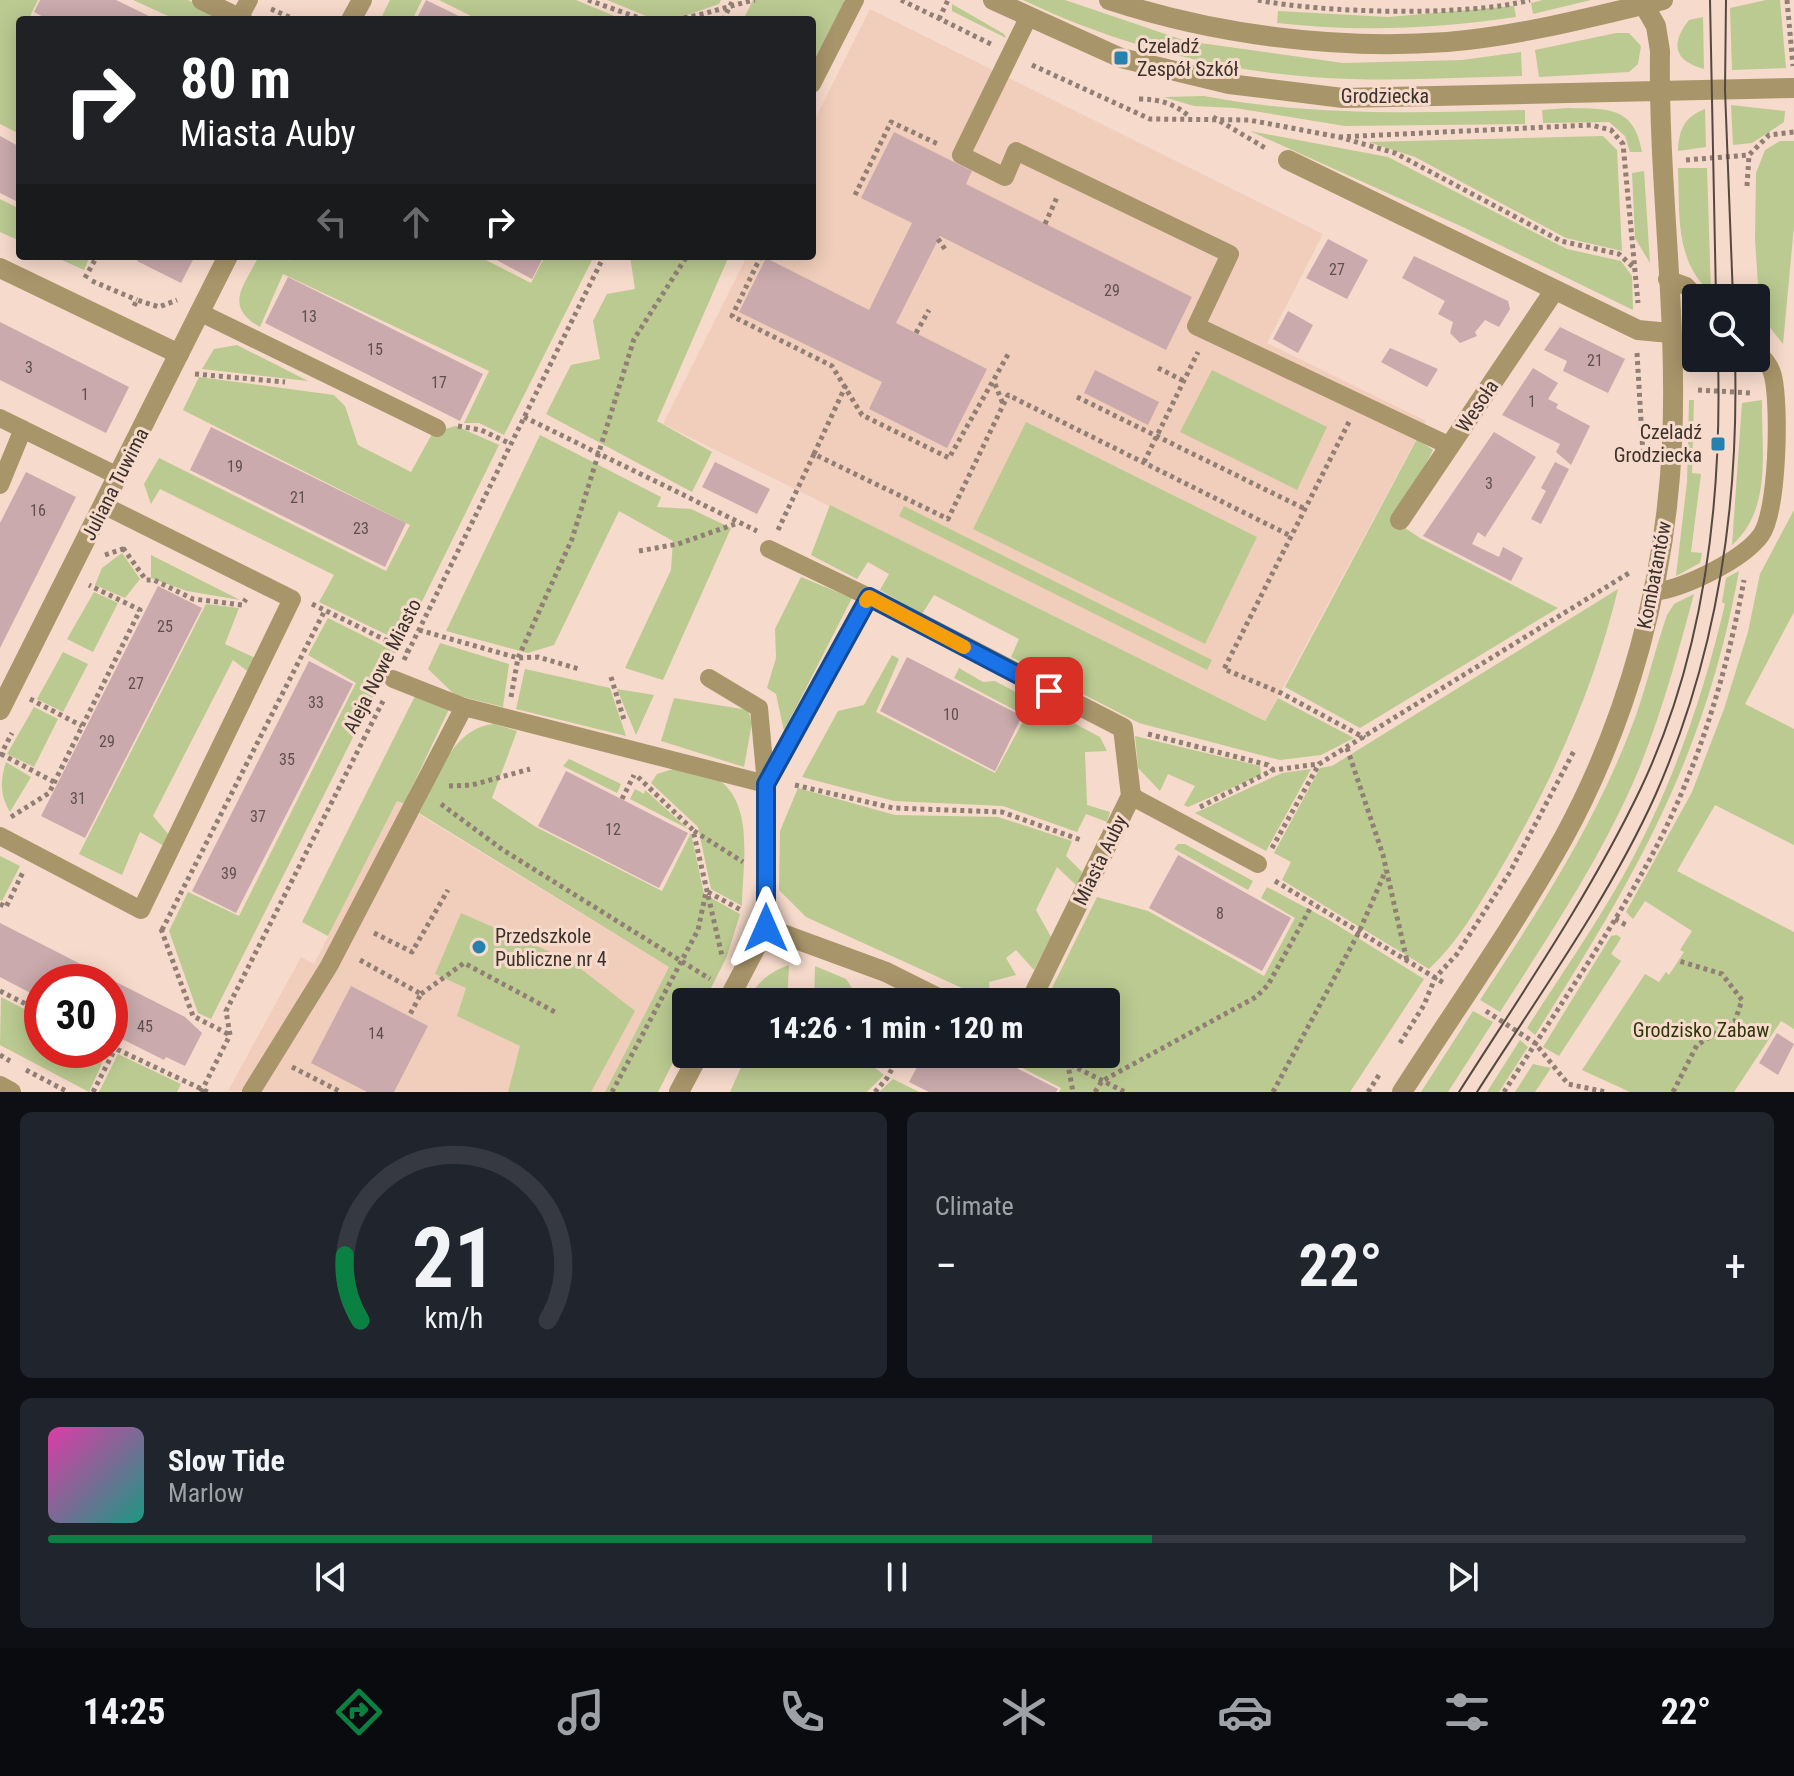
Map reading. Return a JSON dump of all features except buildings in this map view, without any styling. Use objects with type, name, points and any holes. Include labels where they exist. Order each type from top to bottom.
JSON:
[{"type":"street","points":[[202,0],[239,15]]},
{"type":"street","name":"Grodziecka","points":[[993,0],[1121,58],[1229,84],[1343,98],[1794,88]]},
{"type":"street","points":[[1109,0],[1208,25],[1275,37],[1364,44],[1448,42],[1526,30],[1649,2]]},
{"type":"street","name":"Kombatantów","points":[[1402,1092],[1563,837],[1601,761],[1630,681],[1653,592],[1668,501],[1673,390],[1656,26],[1649,2]]},
{"type":"street","points":[[1288,160],[1638,330],[1670,333]]},
{"type":"street","name":"Juliana Tuwima","points":[[0,710],[226,260]]},
{"type":"street","points":[[0,268],[179,354]]},
{"type":"street","name":"Wesoła","points":[[1400,520],[1554,291]]},
{"type":"street","points":[[734,988],[766,924],[766,784],[869,597],[1123,728]]},
{"type":"street","name":"Miasta Auby","points":[[1037,988],[1131,796],[1123,728]]},
{"type":"street","points":[[766,924],[918,988]]},
{"type":"street","points":[[679,1092],[692,1068]]},
{"type":"street","points":[[0,1086],[11,1092]]},
{"type":"lane","points":[[816,76],[855,0]]},
{"type":"lane","points":[[1028,18],[961,155],[1005,177],[1016,151],[1230,254],[1196,326],[1450,446]]},
{"type":"lane","points":[[1667,279],[1682,285]]},
{"type":"lane","points":[[199,312],[437,428]]},
{"type":"lane","points":[[1653,592],[1674,590],[1743,552],[1759,538],[1769,521],[1774,500],[1775,391],[1770,372]]},
{"type":"lane","points":[[0,418],[118,476]]},
{"type":"lane","points":[[0,485],[7,458],[23,429]]},
{"type":"lane","points":[[2,829],[32,853],[141,910],[292,599],[103,505]]},
{"type":"lane","points":[[769,541],[869,597]]},
{"type":"lane","points":[[393,679],[464,707],[642,755],[766,784],[759,708],[709,678]]},
{"type":"lane","points":[[251,1092],[338,948],[464,707]]},
{"type":"lane","points":[[1131,796],[1258,864]]},
{"type":"path","points":[[588,0],[634,16]]},
{"type":"path","points":[[696,16],[731,3],[755,0]]},
{"type":"path","points":[[901,0],[1150,119],[1212,117],[1339,137],[1408,159],[1566,243],[1619,254],[1631,263],[1635,271],[1623,144],[1611,130],[1591,125],[1339,137]]},
{"type":"path","points":[[939,19],[948,0]]},
{"type":"path","points":[[1258,0],[1364,10],[1451,9],[1527,1],[1526,30]]},
{"type":"path","points":[[1787,0],[1794,79]]},
{"type":"path","points":[[1060,78],[1072,77]]},
{"type":"path","points":[[1532,95],[1536,128]]},
{"type":"path","points":[[1139,99],[1154,99],[1177,106],[1191,118]]},
{"type":"path","points":[[1212,117],[1244,137]]},
{"type":"path","points":[[855,195],[891,122],[961,155]]},
{"type":"path","points":[[1663,162],[1749,155],[1769,135],[1794,132]]},
{"type":"path","points":[[1747,186],[1749,155]]},
{"type":"path","points":[[938,239],[947,252]]},
{"type":"path","points":[[85,278],[95,260]]},
{"type":"path","name":"Aleja Nowe Miasto","points":[[204,1091],[230,1035],[226,1011],[602,260]]},
{"type":"path","points":[[507,717],[518,658],[572,539],[634,339],[684,260]]},
{"type":"path","points":[[759,260],[732,316],[832,366],[862,415],[949,458],[995,383],[1010,351]]},
{"type":"path","points":[[123,328],[137,300],[159,307],[175,302],[182,292]]},
{"type":"path","points":[[916,333],[929,310]]},
{"type":"path","points":[[1638,330],[1637,390],[1643,464]]},
{"type":"path","points":[[1144,462],[1207,331]]},
{"type":"path","points":[[1158,368],[1184,381]]},
{"type":"path","points":[[194,374],[300,383]]},
{"type":"path","points":[[995,383],[1003,405]]},
{"type":"path","points":[[524,417],[769,541],[846,385]]},
{"type":"path","points":[[1637,390],[1749,394],[1775,391]]},
{"type":"path","points":[[1335,391],[1327,410],[1350,421],[1224,669],[1281,693],[1365,738]]},
{"type":"path","points":[[814,454],[948,519],[1008,395],[1291,536]]},
{"type":"path","points":[[1077,397],[1305,509]]},
{"type":"path","points":[[971,401],[979,405]]},
{"type":"path","points":[[481,430],[511,444]]},
{"type":"path","points":[[639,551],[678,544],[738,523]]},
{"type":"path","points":[[104,555],[136,544]]},
{"type":"path","points":[[123,548],[146,580],[154,580],[193,599],[242,605],[256,582]]},
{"type":"path","points":[[1627,581],[1631,559]]},
{"type":"path","points":[[1183,824],[1191,811],[1273,770],[1319,764],[1629,573]]},
{"type":"path","points":[[1504,1092],[1615,919],[1648,863],[1680,795],[1712,710],[1736,625],[1745,574]]},
{"type":"path","points":[[2,829],[49,793],[140,610],[89,585]]},
{"type":"path","points":[[162,930],[325,610]]},
{"type":"path","points":[[419,630],[518,658],[538,657],[579,669]]},
{"type":"path","points":[[611,677],[629,736],[642,755],[622,799]]},
{"type":"path","points":[[30,699],[82,726]]},
{"type":"path","points":[[1123,728],[1268,765],[1273,770]]},
{"type":"path","points":[[1394,1052],[1424,1005],[1435,978],[1457,954],[1510,872],[1579,739]]},
{"type":"path","points":[[1347,748],[1386,870],[1407,962]]},
{"type":"path","points":[[0,754],[54,782]]},
{"type":"path","points":[[1319,764],[1270,852],[1258,864],[1277,884],[1435,978]]},
{"type":"path","points":[[420,788],[472,785],[530,769]]},
{"type":"path","points":[[635,773],[693,830],[766,876]]},
{"type":"path","points":[[766,784],[802,785],[893,808],[1002,812],[1106,851]]},
{"type":"path","points":[[420,788],[503,850],[717,988]]},
{"type":"path","points":[[693,830],[728,988]]},
{"type":"path","points":[[0,904],[6,907],[32,853]]},
{"type":"path","points":[[1273,1092],[1359,932],[1386,870]]},
{"type":"path","points":[[351,921],[412,952],[448,890]]},
{"type":"path","points":[[612,1092],[698,930],[707,891]]},
{"type":"path","points":[[707,891],[766,924]]},
{"type":"path","points":[[148,894],[193,1016],[230,1035]]},
{"type":"path","points":[[1095,1092],[1102,1081],[1256,997],[1268,985],[1312,905]]},
{"type":"path","points":[[1615,919],[1628,926]]},
{"type":"path","points":[[338,948],[421,994]]},
{"type":"path","points":[[1673,1092],[1697,1045],[1735,1021],[1742,1000],[1722,974],[1679,961]]},
{"type":"path","points":[[409,1016],[421,994],[464,963],[555,1012]]},
{"type":"path","points":[[0,991],[24,1003]]},
{"type":"path","points":[[1535,1043],[1568,1084],[1606,1092]]},
{"type":"path","points":[[0,1055],[68,1092]]},
{"type":"path","points":[[128,1055],[204,1091]]},
{"type":"path","points":[[271,1057],[341,1092]]},
{"type":"path","points":[[1368,1092],[1385,1065]]},
{"type":"path","points":[[93,1092],[103,1068]]},
{"type":"path","points":[[878,1090],[891,1068]]},
{"type":"path","points":[[1069,1068],[1073,1092]]},
{"type":"path","points":[[1077,1068],[1125,1092]]},
{"type":"shaded area","points":[[870,9],[1323,234],[1267,343],[1426,421],[1265,721],[663,424],[745,260],[816,260],[816,117]]},
{"type":"shaded area","name":"Przedszkole Publiczne nr 4","points":[[397,801],[669,967],[605,1092],[228,1091],[301,957],[314,964]]},
{"type":"green space","points":[[0,0],[38,0],[30,16],[16,16],[16,132],[0,124]]},
{"type":"green space","points":[[133,0],[188,0],[214,13],[213,16],[168,16]]},
{"type":"green space","points":[[390,0],[422,0],[414,16],[382,16]]},
{"type":"green space","points":[[439,0],[576,0],[614,16],[471,16]]},
{"type":"green space","points":[[607,0],[721,0],[719,4],[684,16],[646,16]]},
{"type":"green space","points":[[753,0],[845,1],[816,56],[816,16],[745,16]]},
{"type":"green space","points":[[1023,0],[1065,0],[1186,41],[1343,63],[1462,60],[1521,52],[1522,76],[1416,79],[1310,77],[1225,66],[1102,33]]},
{"type":"green space","points":[[1591,0],[1533,14],[1531,3]]},
{"type":"green space","points":[[1780,0],[1786,68],[1732,70],[1730,8]]},
{"type":"green space","points":[[952,4],[1004,34],[1006,38],[952,11]]},
{"type":"green space","points":[[1514,6],[1516,17],[1426,27],[1337,28],[1277,23],[1278,11],[1388,17]]},
{"type":"green space","points":[[1703,17],[1704,69],[1686,61],[1677,44],[1689,20]]},
{"type":"green space","points":[[1629,33],[1641,46],[1638,64],[1629,72],[1539,77],[1535,50]]},
{"type":"green space","points":[[1204,96],[1324,110],[1525,110],[1525,124],[1345,126],[1235,108],[1194,106],[1164,97]]},
{"type":"green space","points":[[1731,105],[1785,111],[1784,122],[1752,143],[1733,145]]},
{"type":"green space","points":[[1705,109],[1706,147],[1678,151],[1684,125]]},
{"type":"green space","points":[[1542,110],[1606,110],[1625,118],[1633,125],[1642,152],[1630,152],[1625,136],[1609,122],[1543,123]]},
{"type":"green space","points":[[1250,131],[1388,157],[1567,249],[1621,261],[1632,276],[1633,310],[1465,228]]},
{"type":"green space","points":[[1603,136],[1617,150],[1622,251],[1566,238],[1415,157],[1368,142]]},
{"type":"green space","points":[[1780,141],[1794,141],[1794,226],[1783,344],[1770,328],[1770,284],[1758,284],[1756,173],[1765,150]]},
{"type":"green space","points":[[1678,168],[1707,168],[1711,284],[1703,284],[1691,266],[1681,235]]},
{"type":"green space","points":[[1644,171],[1650,263],[1635,238],[1632,173]]},
{"type":"green space","points":[[0,199],[16,207],[16,239],[0,232]]},
{"type":"green space","points":[[62,260],[88,260],[84,270]]},
{"type":"green space","points":[[257,260],[486,260],[531,283],[543,260],[592,260],[504,435],[479,423],[464,423],[489,371],[283,274],[260,327],[242,311],[239,303],[243,286]]},
{"type":"green space","points":[[631,260],[727,260],[657,421],[712,452],[692,492],[546,414],[571,365],[600,359],[593,321],[607,294],[635,289]]},
{"type":"green space","points":[[237,345],[308,381],[202,369],[214,349]]},
{"type":"green space","points":[[1212,370],[1327,427],[1297,490],[1180,432]]},
{"type":"green space","points":[[199,377],[334,395],[345,406],[358,445],[411,472],[433,432],[456,426],[499,445],[402,642],[319,602],[334,575],[160,489],[151,504],[144,484],[159,458],[386,571],[410,525],[183,410]]},
{"type":"green space","points":[[1689,400],[1694,400],[1692,473],[1701,474],[1691,552],[1702,553],[1700,563],[1676,576],[1687,482]]},
{"type":"green space","points":[[1762,400],[1763,458],[1759,496],[1754,514],[1732,545],[1742,403]]},
{"type":"green space","points":[[1026,422],[1257,537],[1205,644],[973,529]]},
{"type":"green space","points":[[540,435],[661,497],[657,507],[691,509],[731,528],[663,680],[625,668],[671,570],[673,541],[619,511],[554,645],[528,653],[446,631]]},
{"type":"green space","points":[[1417,439],[1433,450],[1396,522],[1420,538],[1558,608],[1360,728],[1285,687]]},
{"type":"green space","points":[[830,505],[1265,721],[1278,698],[1354,738],[1321,755],[1280,760],[1139,723],[1011,657],[1019,639],[934,595],[922,614],[880,590],[889,574],[868,562],[857,579],[811,555]]},
{"type":"green space","points":[[904,506],[1212,660],[1207,670],[899,516]]},
{"type":"green space","name":"Grodzisko Zabaw","points":[[1794,510],[1794,612],[1745,704],[1794,729],[1794,845],[1715,805],[1677,871],[1794,932],[1794,1029],[1781,1021],[1734,1092],[1630,1092],[1582,1070],[1645,974],[1659,982],[1666,972],[1669,975],[1684,952],[1680,950],[1692,931],[1645,901],[1633,919],[1626,912],[1692,792],[1724,709],[1748,632],[1760,574]]},
{"type":"green space","points":[[122,553],[140,579],[125,598],[95,585],[102,568]]},
{"type":"green space","points":[[151,555],[240,600],[187,591],[151,578]]},
{"type":"green space","points":[[1739,571],[1725,638],[1707,700],[1662,814],[1604,922],[1535,1035],[1527,1028],[1611,897],[1670,779],[1706,675],[1725,604],[1722,602],[1726,578]]},
{"type":"green space","points":[[801,577],[852,598],[784,731],[776,694],[767,688],[776,658],[775,629]]},
{"type":"green space","points":[[1618,589],[1583,701],[1552,772],[1474,912],[1449,948],[1429,969],[1282,880],[1291,862],[1274,853],[1320,768],[1332,766]]},
{"type":"green space","points":[[94,592],[118,603],[93,652],[67,639]]},
{"type":"green space","points":[[1694,594],[1655,726],[1625,801],[1575,894],[1500,1012],[1480,1000],[1543,901],[1601,798],[1637,712],[1667,615],[1674,604]]},
{"type":"green space","points":[[206,604],[239,608],[225,644],[260,660],[251,674],[233,660],[153,816],[169,835],[164,846],[140,832],[122,875],[79,854]]},
{"type":"green space","points":[[328,618],[396,652],[211,1019],[198,1013],[169,931],[188,892],[239,916],[356,683],[308,655]]},
{"type":"green space","points":[[440,643],[509,664],[503,707],[455,695],[428,669]]},
{"type":"green space","points":[[63,652],[88,664],[63,712],[37,699]]},
{"type":"green space","points":[[892,655],[899,659],[876,712],[995,773],[1026,716],[954,678],[959,668],[983,682],[995,681],[1100,737],[1107,751],[1085,752],[1087,805],[1110,812],[1107,822],[1086,814],[1077,832],[1003,806],[894,801],[802,777],[838,711],[864,705]]},
{"type":"green space","points":[[525,669],[610,688],[626,736],[516,709]]},
{"type":"green space","points":[[617,689],[654,695],[636,735]]},
{"type":"green space","points":[[415,696],[450,707],[404,804],[397,801],[328,936],[302,922]]},
{"type":"green space","points":[[674,698],[748,710],[752,723],[744,767],[661,741]]},
{"type":"green space","points":[[34,707],[58,719],[34,767],[7,754]]},
{"type":"green space","points":[[494,724],[517,731],[492,798],[536,827],[662,891],[691,833],[704,894],[740,914],[727,956],[711,988],[672,988],[672,1064],[658,1092],[605,1092],[669,967],[419,813],[439,771],[456,745],[479,728]]},
{"type":"green space","points":[[1135,736],[1260,766],[1261,775],[1188,807],[1184,805],[1195,786],[1168,774],[1160,791],[1138,768]]},
{"type":"green space","points":[[569,759],[621,784],[617,793],[563,766]]},
{"type":"green space","points":[[6,762],[31,777],[10,812],[2,788]]},
{"type":"green space","points":[[673,769],[716,778],[729,789],[737,803],[744,836],[742,906],[711,889],[698,827],[651,783],[657,774]]},
{"type":"green space","points":[[1311,769],[1266,851],[1195,813],[1282,773]]},
{"type":"green space","points":[[798,788],[895,815],[998,817],[1072,841],[1066,856],[1082,872],[1077,886],[1057,867],[1036,910],[1051,937],[1034,970],[1016,950],[1006,958],[1016,975],[989,982],[989,988],[962,988],[806,917],[779,890],[780,831]]},
{"type":"green space","points":[[635,789],[644,794],[645,790],[688,829],[630,799]]},
{"type":"green space","points":[[1178,844],[1185,844],[1253,881],[1248,890],[1174,849]]},
{"type":"green space","points":[[0,856],[20,866],[2,901],[0,900]]},
{"type":"green space","points":[[1267,887],[1329,920],[1424,979],[1350,1092],[1059,1092],[1061,1088],[1022,1068],[1120,1068],[1120,988],[1052,988],[1097,897],[1148,911],[1264,976],[1295,918],[1261,898]]},
{"type":"green space","points":[[461,913],[571,961],[635,1011],[591,1092],[508,1092],[520,1046],[457,1016],[466,988],[435,974]]},
{"type":"green space","points":[[1611,936],[1621,938],[1611,954],[1621,961],[1559,1056],[1543,1047]]},
{"type":"green space","points":[[789,965],[788,988],[756,988],[764,979]]},
{"type":"green space","points":[[815,966],[846,979],[852,988],[814,988]]},
{"type":"green space","points":[[1,997],[24,1009],[24,1058],[0,1045]]},
{"type":"green space","points":[[1473,1011],[1493,1022],[1448,1092],[1421,1092]]},
{"type":"green space","points":[[1520,1040],[1528,1047],[1499,1092],[1487,1092]]},
{"type":"green space","points":[[128,1059],[181,1084],[177,1092],[99,1092],[111,1068],[128,1068]]},
{"type":"green space","points":[[1533,1064],[1551,1068],[1535,1092],[1515,1092]]},
{"type":"green space","points":[[44,1068],[100,1068],[89,1092]]},
{"type":"green space","points":[[741,1068],[875,1068],[884,1075],[867,1092],[730,1092]]},
{"type":"green space","points":[[893,1079],[919,1092],[879,1092]]},
{"type":"tram line","points":[[1710,0],[1716,284]]},
{"type":"tram line","points":[[1726,0],[1725,90],[1732,284]]},
{"type":"tram line","points":[[1459,1092],[1599,868],[1640,790],[1662,739],[1680,687],[1704,579],[1716,469],[1718,372]]},
{"type":"tram line","points":[[1477,1092],[1616,873],[1655,796],[1676,744],[1708,636],[1728,526],[1733,470],[1735,372]]},
{"type":"slow traffic","points":[[866,601],[869,597],[964,647]]},
{"type":"place","name":"Czeladź Zespół Szkół","points":[[1121,58]]},
{"type":"place","name":"Czeladź Grodziecka","points":[[1718,444]]},
{"type":"place","name":"Przedszkole Publiczne nr 4","points":[[479,947]]},
{"type":"route","points":[[766,928],[766,784],[869,597],[1049,691]]}]
